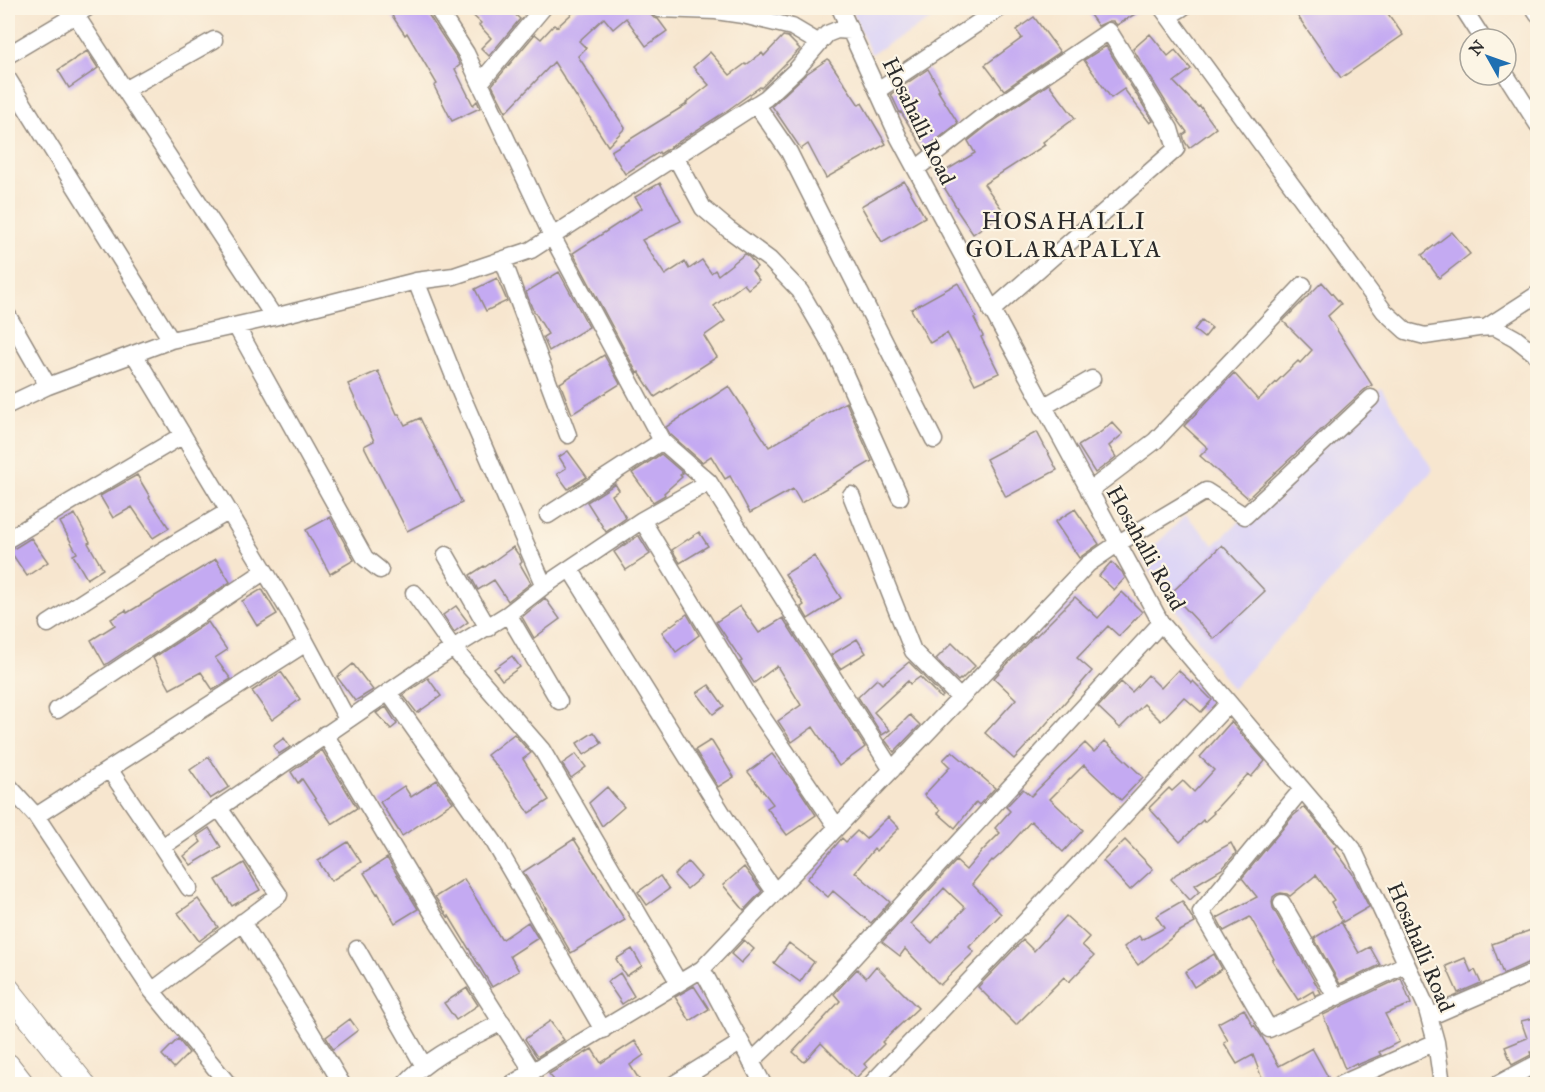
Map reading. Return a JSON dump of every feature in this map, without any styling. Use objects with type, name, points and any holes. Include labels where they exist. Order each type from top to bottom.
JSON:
[{"type":"highway","points":[[8,990],[83,1084]]},
{"type":"highway","points":[[8,1066],[22,1084]]},
{"type":"street","points":[[437,8],[466,53],[552,236],[662,441],[709,482],[892,770]]},
{"type":"street","points":[[480,83],[543,8]]},
{"type":"street","name":"Hosahalli Road","points":[[840,8],[899,138],[1161,623],[1353,849],[1426,1006],[1436,1042],[1442,1084]]},
{"type":"street","points":[[878,90],[999,8]]},
{"type":"street","points":[[1464,8],[1476,27]]},
{"type":"street","points":[[1534,8],[1538,14]]},
{"type":"street","points":[[659,9],[716,11],[743,15],[792,27],[819,42]]},
{"type":"street","points":[[1171,10],[1384,311],[1406,331],[1425,336],[1495,327],[1515,338],[1538,356]]},
{"type":"street","points":[[8,55],[81,11],[125,90],[274,317]]},
{"type":"street","points":[[8,405],[48,386],[171,340],[416,281],[454,276],[531,250],[766,98],[796,70],[827,34],[837,30],[852,31]]},
{"type":"street","points":[[916,169],[982,117],[1109,31],[1170,129],[1176,149],[992,311]]},
{"type":"street","points":[[125,90],[214,40]]},
{"type":"street","points":[[8,79],[171,340]]},
{"type":"street","points":[[1514,87],[1538,125]]},
{"type":"street","points":[[756,104],[789,152],[934,440]]},
{"type":"street","points":[[675,156],[703,208],[770,260],[801,291],[834,350],[900,497]]},
{"type":"street","points":[[503,260],[568,435]]},
{"type":"street","points":[[416,281],[461,394],[544,586]]},
{"type":"street","points":[[1089,491],[1155,441],[1303,285]]},
{"type":"street","points":[[1487,327],[1538,294]]},
{"type":"street","points":[[8,316],[48,386]]},
{"type":"street","points":[[236,326],[365,558],[380,570]]},
{"type":"street","points":[[134,354],[265,572],[347,719]]},
{"type":"street","points":[[1043,407],[1092,379]]},
{"type":"street","points":[[512,1084],[702,969],[1088,564],[1206,491],[1245,516],[1371,398]]},
{"type":"street","points":[[8,538],[183,435]]},
{"type":"street","points":[[548,515],[662,441]]},
{"type":"street","points":[[162,847],[347,719],[453,648],[488,628],[544,586],[642,520],[709,482]]},
{"type":"street","points":[[851,495],[913,651],[960,698]]},
{"type":"street","points":[[48,624],[229,511]]},
{"type":"street","points":[[642,520],[754,705],[837,827]]},
{"type":"street","points":[[446,555],[488,628]]},
{"type":"street","points":[[570,569],[739,840],[776,892]]},
{"type":"street","points":[[57,710],[265,572]]},
{"type":"street","points":[[414,593],[453,648],[542,750],[679,983]]},
{"type":"street","points":[[508,614],[559,700]]},
{"type":"street","points":[[751,1062],[805,1010],[1161,623]]},
{"type":"street","points":[[36,816],[306,643]]},
{"type":"street","points":[[388,692],[494,842],[603,1030]]},
{"type":"street","points":[[871,1084],[1229,703]]},
{"type":"street","points":[[325,734],[436,919],[533,1072]]},
{"type":"street","points":[[109,769],[189,888]]},
{"type":"street","points":[[8,785],[36,816],[152,991],[228,1084]]},
{"type":"street","points":[[1302,789],[1201,912],[1269,1029],[1406,964]]},
{"type":"street","points":[[152,991],[279,894],[219,807]]},
{"type":"street","points":[[1282,903],[1336,997]]},
{"type":"street","points":[[242,922],[342,1084]]},
{"type":"street","points":[[357,949],[424,1066]]},
{"type":"street","points":[[702,969],[763,1084]]},
{"type":"street","points":[[1429,1017],[1538,970]]},
{"type":"street","points":[[405,1084],[416,1071],[438,1056],[502,1022]]},
{"type":"street","points":[[1341,1084],[1436,1042]]},
{"type":"street","points":[[674,1084],[740,1043]]},
{"type":"street","points":[[1498,1084],[1538,1063]]},
{"type":"shaded area","points":[[851,8],[952,8],[871,54]]},
{"type":"shaded area","points":[[1381,388],[1433,470],[1232,689],[1141,559],[1186,515],[1214,545]]},
{"type":"building","points":[[387,8],[424,8],[457,58],[460,65],[455,69],[473,105],[477,101],[480,108],[452,121],[434,86],[437,84],[407,33],[405,35]]},
{"type":"building","points":[[465,8],[508,8],[520,19],[489,56],[481,48],[491,38],[479,25],[481,23]]},
{"type":"building","points":[[578,8],[649,8],[650,14],[658,19],[667,31],[646,46],[626,18],[613,29],[604,18],[579,41],[586,48],[578,56],[625,128],[608,146],[554,62],[506,112],[492,85],[535,34],[541,39],[554,25],[557,27]]},
{"type":"building","points":[[1085,8],[1145,8],[1117,25],[1109,21],[1098,26]]},
{"type":"building","points":[[1292,8],[1384,8],[1403,35],[1341,78]]},
{"type":"building","points":[[1034,17],[1060,52],[1004,90],[985,65],[1022,38],[1016,30]]},
{"type":"building","points":[[1150,34],[1168,56],[1175,50],[1191,69],[1174,82],[1198,107],[1200,106],[1216,128],[1189,148],[1183,135],[1187,132],[1133,49]]},
{"type":"building","points":[[783,36],[788,37],[800,49],[761,88],[660,154],[659,152],[625,174],[611,151],[687,104],[709,85],[693,67],[710,52],[730,75],[762,53],[764,56]]},
{"type":"building","points":[[1106,46],[1153,121],[1150,123],[1124,89],[1111,98],[1084,60]]},
{"type":"building","points":[[87,51],[98,68],[69,88],[58,70]]},
{"type":"building","points":[[828,59],[859,105],[862,103],[886,144],[826,178],[808,144],[801,149],[772,106],[806,74]]},
{"type":"building","points":[[928,69],[940,90],[938,91],[958,123],[924,150],[900,113],[891,94]]},
{"type":"building","points":[[1049,84],[1075,118],[1043,142],[1045,145],[984,184],[1004,212],[973,234],[937,176],[975,153],[968,141]]},
{"type":"building","points":[[904,181],[925,217],[882,242],[861,206]]},
{"type":"building","points":[[660,183],[681,221],[642,240],[665,275],[685,262],[689,269],[702,260],[711,273],[715,270],[718,275],[745,254],[757,267],[752,271],[759,280],[748,289],[744,284],[714,306],[725,321],[704,336],[717,357],[655,397],[639,372],[637,373],[573,253],[642,208],[635,197]]},
{"type":"building","points":[[1452,232],[1470,254],[1439,278],[1422,255]]},
{"type":"building","points":[[559,272],[589,327],[549,351],[543,337],[548,334],[532,308],[526,292]]},
{"type":"building","points":[[497,278],[507,301],[486,311],[475,289]]},
{"type":"building","points":[[1322,282],[1341,304],[1328,316],[1372,385],[1248,498],[1200,456],[1208,448],[1184,426],[1234,373],[1258,400],[1298,361],[1300,363],[1312,350],[1283,321]]},
{"type":"building","points":[[958,283],[976,317],[974,318],[983,336],[981,337],[999,373],[975,384],[947,333],[930,343],[911,309]]},
{"type":"building","points":[[1202,320],[1212,328],[1204,338],[1194,330]]},
{"type":"building","points":[[604,355],[620,384],[572,414],[560,383]]},
{"type":"building","points":[[378,371],[397,414],[405,425],[420,418],[462,503],[407,531],[364,446],[374,441],[348,384]]},
{"type":"building","points":[[729,386],[769,447],[846,402],[872,461],[801,503],[793,489],[750,513],[730,476],[725,479],[711,456],[702,462],[670,434],[666,427]]},
{"type":"building","points":[[1112,422],[1123,434],[1109,446],[1116,457],[1095,473],[1078,446],[1101,432]]},
{"type":"building","points":[[1037,432],[1057,470],[1006,497],[986,459]]},
{"type":"building","points":[[568,451],[587,477],[568,489],[557,474],[566,468],[559,457]]},
{"type":"building","points":[[661,454],[683,473],[680,475],[682,477],[664,493],[665,495],[653,502],[632,473]]},
{"type":"building","points":[[137,475],[169,528],[153,538],[132,507],[113,518],[100,496]]},
{"type":"building","points":[[615,484],[619,490],[612,495],[626,518],[606,532],[587,502]]},
{"type":"building","points":[[1075,509],[1099,544],[1079,558],[1055,522]]},
{"type":"building","points":[[75,514],[103,569],[87,579],[73,555],[77,553],[60,522]]},
{"type":"building","points":[[330,517],[354,560],[330,574],[306,530]]},
{"type":"building","points":[[699,532],[708,546],[680,563],[672,550]]},
{"type":"building","points":[[638,536],[650,554],[626,570],[614,552]]},
{"type":"building","points":[[31,538],[48,562],[27,576],[10,551]]},
{"type":"building","points":[[1222,545],[1265,591],[1214,639],[1171,593]]},
{"type":"building","points":[[513,547],[531,583],[508,601],[494,580],[478,590],[470,575]]},
{"type":"building","points":[[814,556],[841,598],[808,619],[801,607],[804,605],[785,574]]},
{"type":"building","points":[[216,559],[230,582],[105,665],[91,640],[115,625],[111,619],[126,610],[127,613]]},
{"type":"building","points":[[1111,562],[1125,578],[1114,590],[1099,576]]},
{"type":"building","points":[[262,589],[277,614],[257,626],[242,601]]},
{"type":"building","points":[[1122,592],[1142,612],[1119,636],[1108,626],[1077,658],[1092,671],[1014,759],[985,733],[1016,699],[994,678],[1075,597],[1098,618]]},
{"type":"building","points":[[545,598],[560,619],[534,638],[522,617]]},
{"type":"building","points":[[456,606],[468,622],[454,632],[443,615]]},
{"type":"building","points":[[740,606],[759,633],[783,618],[865,747],[839,766],[813,727],[792,742],[778,721],[801,705],[777,666],[754,683],[716,622]]},
{"type":"building","points":[[687,614],[699,635],[676,652],[662,632]]},
{"type":"building","points":[[208,622],[227,650],[215,658],[231,679],[213,690],[201,672],[170,689],[153,658]]},
{"type":"building","points":[[857,639],[866,653],[840,669],[831,655]]},
{"type":"building","points":[[952,643],[975,666],[958,681],[936,659]]},
{"type":"building","points":[[512,656],[520,667],[502,680],[494,669]]},
{"type":"building","points":[[909,662],[943,696],[941,698],[920,677],[910,684],[908,681],[874,712],[890,730],[882,735],[858,697],[877,679],[882,684]]},
{"type":"building","points":[[353,664],[373,690],[355,701],[337,677]]},
{"type":"building","points":[[1178,670],[1212,700],[1201,712],[1184,697],[1161,721],[1144,704],[1120,728],[1098,707],[1121,682],[1132,692],[1148,675],[1161,688]]},
{"type":"building","points":[[281,672],[300,699],[272,720],[252,691]]},
{"type":"building","points":[[428,678],[441,696],[417,713],[403,695]]},
{"type":"building","points":[[709,685],[724,706],[713,714],[697,693]]},
{"type":"building","points":[[386,707],[397,724],[391,729],[376,713]]},
{"type":"building","points":[[910,715],[920,725],[894,752],[885,740]]},
{"type":"building","points":[[1231,722],[1265,761],[1251,777],[1248,774],[1214,813],[1204,822],[1203,820],[1180,842],[1149,808],[1169,788],[1172,791],[1183,781],[1194,792],[1214,770],[1200,757]]},
{"type":"building","points":[[594,732],[602,743],[584,755],[577,743]]},
{"type":"building","points":[[514,734],[531,753],[523,759],[549,800],[529,813],[503,774],[487,755]]},
{"type":"building","points":[[284,738],[290,747],[279,754],[273,746]]},
{"type":"building","points":[[711,740],[734,777],[718,787],[695,750]]},
{"type":"building","points":[[1105,741],[1143,777],[1121,800],[1084,765],[1050,799],[1083,830],[1063,852],[1031,821],[1003,852],[992,860],[972,884],[1001,914],[969,947],[974,952],[940,985],[905,949],[900,956],[882,942],[956,861],[966,870],[1000,833],[995,828],[1010,811],[1006,807],[1023,789],[1031,796],[1085,743],[1094,752]],"holes":[[[944,888],[965,908],[932,943],[911,924]]]},
{"type":"building","points":[[322,750],[357,808],[332,824],[302,779],[298,783],[291,772]]},
{"type":"building","points":[[952,751],[995,788],[979,805],[976,802],[955,828],[938,813],[940,810],[924,795],[950,767],[943,760]]},
{"type":"building","points":[[576,754],[586,767],[571,778],[562,764]]},
{"type":"building","points":[[772,754],[816,815],[787,835],[767,808],[773,804],[748,772]]},
{"type":"building","points":[[209,757],[229,787],[210,799],[190,770]]},
{"type":"building","points":[[437,780],[453,802],[402,836],[380,802],[404,786],[411,797]]},
{"type":"building","points":[[607,787],[624,807],[602,826],[589,803]]},
{"type":"building","points":[[1304,807],[1337,846],[1334,848],[1352,873],[1369,907],[1343,922],[1331,902],[1334,900],[1316,875],[1290,896],[1281,893],[1273,897],[1273,908],[1321,993],[1315,996],[1313,991],[1298,1000],[1272,960],[1274,959],[1250,917],[1224,931],[1217,918],[1257,897],[1242,878],[1293,816]]},
{"type":"building","points":[[888,817],[899,828],[876,851],[874,849],[855,872],[890,902],[871,923],[833,891],[828,897],[807,879],[842,838],[846,842],[857,831],[866,839]]},
{"type":"building","points":[[209,828],[221,847],[191,865],[184,856],[201,842],[197,836]]},
{"type":"building","points":[[574,839],[625,920],[571,953],[523,872]]},
{"type":"building","points":[[1125,840],[1153,869],[1130,890],[1103,861]]},
{"type":"building","points":[[348,842],[361,862],[331,881],[318,861]]},
{"type":"building","points":[[1231,843],[1236,853],[1222,869],[1195,885],[1200,891],[1190,900],[1171,879]]},
{"type":"building","points":[[387,858],[418,909],[395,923],[364,873]]},
{"type":"building","points":[[688,862],[701,877],[687,889],[674,875]]},
{"type":"building","points":[[244,863],[260,890],[232,906],[216,880]]},
{"type":"building","points":[[744,867],[762,891],[744,910],[723,885]]},
{"type":"building","points":[[660,876],[669,889],[647,905],[638,892]]},
{"type":"building","points":[[464,879],[501,939],[528,922],[538,938],[510,956],[519,971],[492,987],[435,897]]},
{"type":"building","points":[[198,899],[218,927],[199,941],[178,913]]},
{"type":"building","points":[[1182,901],[1195,923],[1180,931],[1138,965],[1124,947],[1139,936],[1142,940],[1164,928],[1156,916]]},
{"type":"building","points":[[1066,916],[1089,937],[1082,945],[1094,956],[1069,982],[1064,977],[1016,1025],[978,987],[1023,940],[1034,951]]},
{"type":"building","points":[[1341,922],[1359,953],[1370,947],[1380,965],[1340,984],[1314,938]]},
{"type":"building","points":[[1534,929],[1538,938],[1538,958],[1503,974],[1492,944]]},
{"type":"building","points":[[744,940],[754,949],[741,963],[731,954]]},
{"type":"building","points":[[789,943],[814,962],[800,982],[774,963]]},
{"type":"building","points":[[632,949],[642,966],[626,976],[616,959]]},
{"type":"building","points":[[1214,954],[1222,969],[1194,987],[1185,972]]},
{"type":"building","points":[[1465,958],[1471,972],[1475,970],[1481,983],[1458,993],[1446,966]]},
{"type":"building","points":[[876,966],[918,1008],[882,1042],[884,1044],[864,1064],[867,1067],[856,1078],[821,1043],[804,1062],[793,1052],[840,1001],[834,994],[857,969],[866,978]]},
{"type":"building","points":[[620,973],[634,996],[622,1004],[607,982]]},
{"type":"building","points":[[1401,978],[1411,1004],[1385,1014],[1399,1042],[1379,1052],[1381,1055],[1345,1069],[1323,1015]]},
{"type":"building","points":[[694,986],[709,1009],[690,1021],[675,997]]},
{"type":"building","points":[[467,988],[478,1005],[456,1020],[444,1003]]},
{"type":"building","points":[[1244,1009],[1279,1066],[1312,1048],[1328,1077],[1315,1084],[1264,1084],[1253,1055],[1237,1064],[1224,1043],[1228,1041],[1218,1023]]},
{"type":"building","points":[[1538,1017],[1538,1053],[1530,1052],[1531,1055],[1512,1065],[1505,1047],[1527,1038],[1521,1021]]},
{"type":"building","points":[[350,1019],[358,1030],[333,1049],[326,1037]]},
{"type":"building","points":[[550,1021],[564,1040],[537,1057],[525,1039]]},
{"type":"building","points":[[178,1039],[189,1053],[174,1068],[162,1055]]},
{"type":"building","points":[[635,1041],[644,1055],[630,1065],[642,1084],[557,1084],[549,1074],[592,1049],[601,1063]]},
{"type":"building","points":[[1538,1075],[1538,1084],[1520,1084]]},
{"type":"district","name":"HOSAHALLI GOLARAPALYA","points":[[1064,235]]}]
